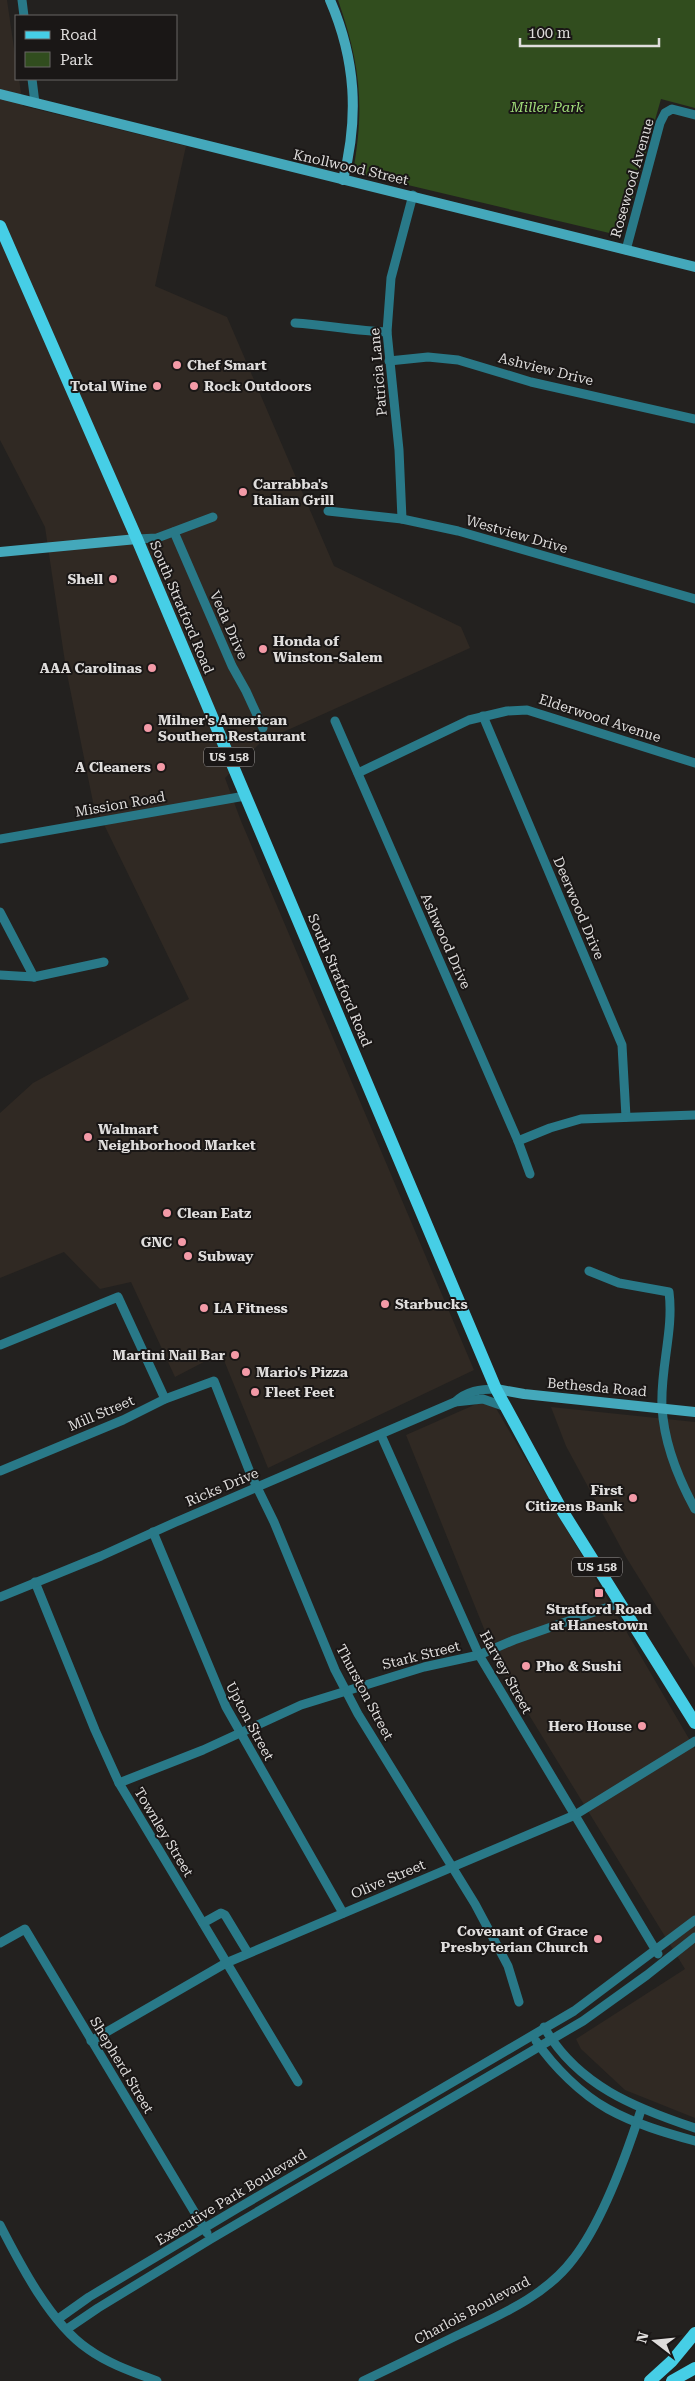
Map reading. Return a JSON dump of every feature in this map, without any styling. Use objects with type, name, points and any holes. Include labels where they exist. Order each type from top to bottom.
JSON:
[{"type":"main road","points":[[330,0],[346,43],[353,81],[353,124],[350,154],[343,180]]},
{"type":"main road","name":"Knollwood Street","points":[[0,94],[343,180],[412,195],[695,267]]},
{"type":"main road","name":"South Stratford Road","points":[[0,226],[137,539],[496,1388],[563,1512],[695,1723]]},
{"type":"main road","points":[[0,552],[137,539]]},
{"type":"main road","name":"Bethesda Road","points":[[496,1388],[534,1395],[662,1407],[695,1412]]},
{"type":"main road","points":[[650,2381],[672,2361],[695,2333]]},
{"type":"main road","points":[[672,2381],[695,2368]]},
{"type":"street","points":[[22,0],[24,15]]},
{"type":"street","points":[[32,80],[35,103]]},
{"type":"street","name":"Rosewood Avenue","points":[[626,250],[660,123],[665,113],[672,109],[695,115]]},
{"type":"street","name":"Patricia Lane","points":[[402,519],[399,450],[386,332],[391,278],[412,195]]},
{"type":"street","points":[[296,323],[328,325],[359,331],[386,332]]},
{"type":"street","name":"Ashview Drive","points":[[389,361],[428,356],[458,360],[531,382],[695,419]]},
{"type":"street","name":"Westview Drive","points":[[328,511],[402,519],[458,531],[695,599]]},
{"type":"street","points":[[137,539],[158,538],[213,516]]},
{"type":"street","name":"Veda Drive","points":[[174,532],[232,666],[263,728]]},
{"type":"street","name":"Elderwood Avenue","points":[[358,773],[468,720],[527,710],[695,763]]},
{"type":"street","name":"Deerwood Drive","points":[[483,716],[622,1045],[626,1117]]},
{"type":"street","name":"Ashwood Drive","points":[[335,721],[518,1141],[530,1174]]},
{"type":"street","name":"Mission Road","points":[[0,839],[245,796]]},
{"type":"street","points":[[0,912],[34,977]]},
{"type":"street","points":[[0,975],[34,977],[104,962]]},
{"type":"street","points":[[518,1141],[550,1128],[581,1119],[695,1115]]},
{"type":"street","points":[[589,1271],[619,1283],[669,1292],[672,1311],[662,1407],[669,1447],[681,1484],[695,1509]]},
{"type":"street","points":[[0,1345],[118,1297],[165,1399]]},
{"type":"street","name":"Mill Street","points":[[0,1471],[123,1420],[165,1399],[214,1381]]},
{"type":"street","name":"Thurston Street","points":[[214,1381],[335,1670],[358,1714],[452,1866],[508,1966],[519,2002]]},
{"type":"street","name":"Ricks Drive","points":[[0,1597],[381,1435],[455,1402],[463,1395],[480,1389],[496,1388]]},
{"type":"street","name":"Ricks Drive","points":[[455,1402],[483,1399],[506,1407]]},
{"type":"street","name":"Harvey Street","points":[[381,1435],[479,1655],[655,1951],[663,1961]]},
{"type":"street","name":"Upton Street","points":[[153,1532],[195,1629],[214,1680],[240,1734],[343,1913]]},
{"type":"street","name":"Townley Street","points":[[35,1582],[119,1784],[298,2082]]},
{"type":"street","name":"Stark Street","points":[[119,1784],[240,1734],[301,1705],[424,1666],[479,1655],[514,1640],[620,1603]]},
{"type":"street","name":"Olive Street","points":[[91,2041],[226,1962],[575,1815],[695,1741]]},
{"type":"street","points":[[203,1923],[221,1914],[225,1915],[248,1953]]},
{"type":"street","name":"Executive Park Boulevard","points":[[58,2319],[89,2297],[574,2011],[695,1920]]},
{"type":"street","name":"Shepherd Street","points":[[0,1943],[25,1929],[211,2239]]},
{"type":"street","name":"Executive Park Boulevard","points":[[67,2329],[211,2239],[501,2070],[550,2038],[582,2021],[695,1937]]},
{"type":"street","points":[[544,2027],[550,2038],[580,2071],[615,2097],[641,2110],[695,2128]]},
{"type":"street","points":[[531,2035],[539,2046],[583,2091],[608,2109],[637,2122],[695,2142]]},
{"type":"street","points":[[494,2058],[501,2070]]},
{"type":"street","points":[[583,2091],[593,2081]]},
{"type":"street","points":[[420,2102],[425,2115]]},
{"type":"street","name":"Charlois Boulevard","points":[[363,2381],[524,2302],[550,2283],[574,2258],[594,2225],[641,2110]]},
{"type":"street","points":[[0,2225],[28,2274],[58,2319],[87,2349],[119,2367],[157,2381]]},
{"type":"shaded area","points":[[0,0],[7,0],[15,55],[15,80],[19,80],[23,106],[186,146],[155,286],[227,317],[334,566],[461,627],[470,648],[261,742],[225,778],[241,821],[474,1370],[268,1468],[221,1353],[175,1377],[131,1282],[100,1289],[64,1252],[0,1278],[0,1113],[33,1083],[189,999],[93,802],[66,669],[45,527],[0,440]]},
{"type":"shaded area","points":[[490,1398],[695,1749],[695,2118],[625,2090],[581,2049],[576,2039],[685,1969],[499,1666],[406,1435]]},
{"type":"shaded area","points":[[551,1407],[695,1422],[695,1668],[626,1557],[566,1446]]},
{"type":"green space","name":"Miller Park","points":[[338,0],[695,0],[695,108],[661,99],[622,236],[353,172],[359,126],[358,85],[356,65]]},
{"type":"place","name":"Chef Smart","points":[[177,365]]},
{"type":"place","name":"Total Wine","points":[[157,386]]},
{"type":"place","name":"Rock Outdoors","points":[[194,386]]},
{"type":"place","name":"Carrabba's Italian Grill","points":[[243,492]]},
{"type":"place","name":"Shell","points":[[113,579]]},
{"type":"place","name":"Honda of Winston-Salem","points":[[263,649]]},
{"type":"place","name":"AAA Carolinas","points":[[152,668]]},
{"type":"place","name":"Milner's American Southern Restaurant","points":[[148,728]]},
{"type":"place","name":"A Cleaners","points":[[161,767]]},
{"type":"place","name":"Walmart Neighborhood Market","points":[[88,1137]]},
{"type":"place","name":"Clean Eatz","points":[[167,1213]]},
{"type":"place","name":"GNC","points":[[182,1242]]},
{"type":"place","name":"Subway","points":[[188,1256]]},
{"type":"place","name":"Starbucks","points":[[385,1304]]},
{"type":"place","name":"LA Fitness","points":[[204,1308]]},
{"type":"place","name":"Martini Nail Bar","points":[[235,1355]]},
{"type":"place","name":"Mario's Pizza","points":[[246,1372]]},
{"type":"place","name":"Fleet Feet","points":[[255,1392]]},
{"type":"place","name":"First Citizens Bank","points":[[633,1498]]},
{"type":"place","name":"Stratford Road at Hanestown","points":[[599,1593]]},
{"type":"place","name":"Pho & Sushi","points":[[526,1666]]},
{"type":"place","name":"Hero House","points":[[642,1726]]},
{"type":"place","name":"Covenant of Grace Presbyterian Church","points":[[598,1939]]}]
